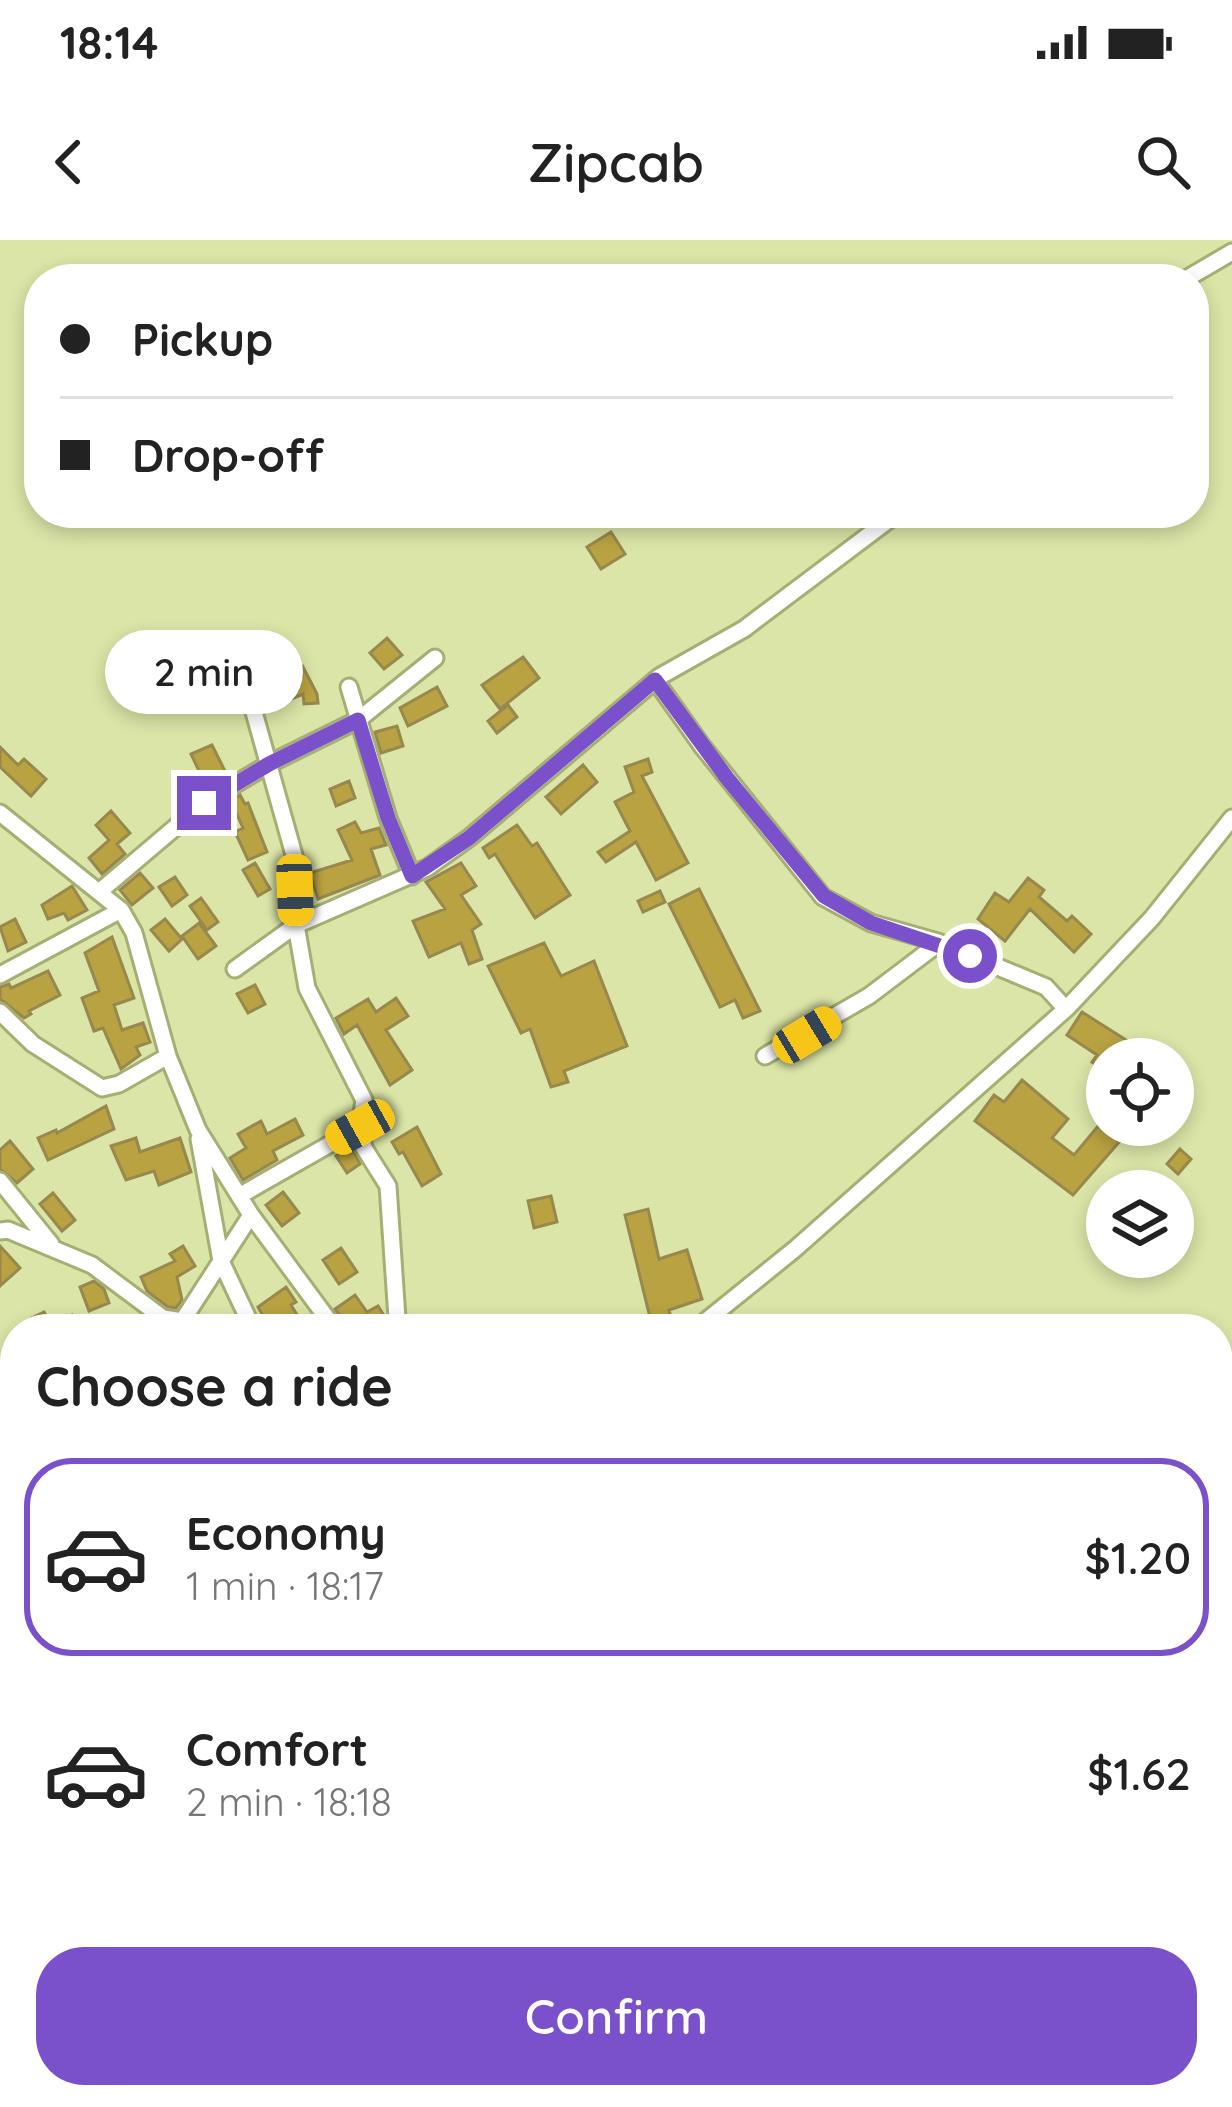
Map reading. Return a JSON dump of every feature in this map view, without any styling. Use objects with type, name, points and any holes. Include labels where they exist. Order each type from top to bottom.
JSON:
[{"type":"street","points":[[235,969],[296,925],[412,876],[469,838],[655,680],[744,629],[878,528]]},
{"type":"street","points":[[99,892],[204,803],[358,720],[435,658]]},
{"type":"street","points":[[655,680],[765,827],[824,896],[871,923],[938,943],[1046,987],[1066,1009]]},
{"type":"street","points":[[349,687],[388,818],[412,876]]},
{"type":"street","points":[[252,705],[294,855],[296,925],[307,988],[364,1100],[360,1127],[364,1148],[388,1186],[398,1314]]},
{"type":"street","points":[[0,814],[121,910],[134,933],[168,1056],[197,1130],[251,1216],[324,1314]]},
{"type":"street","points":[[715,1314],[795,1249],[1066,1009],[1152,918],[1232,818]]},
{"type":"street","points":[[0,975],[121,910]]},
{"type":"street","points":[[765,1056],[869,997],[938,943]]},
{"type":"street","points":[[0,1012],[33,1044],[102,1088],[119,1084],[168,1056]]},
{"type":"street","points":[[238,1196],[360,1127]]},
{"type":"street","points":[[197,1130],[221,1261],[246,1314]]},
{"type":"street","points":[[0,1181],[52,1246]]},
{"type":"street","points":[[187,1314],[251,1216]]},
{"type":"street","points":[[0,1231],[52,1246],[92,1265],[158,1314]]},
{"type":"building","points":[[611,532],[625,554],[601,569],[587,547]]},
{"type":"building","points":[[387,638],[402,655],[384,669],[370,653]]},
{"type":"building","points":[[523,657],[539,678],[500,709],[482,685]]},
{"type":"building","points":[[302,665],[318,703],[304,704],[303,694],[266,710],[261,697],[302,676]]},
{"type":"building","points":[[437,687],[447,706],[408,726],[400,708]]},
{"type":"building","points":[[508,705],[517,717],[497,733],[488,721]]},
{"type":"building","points":[[397,726],[403,746],[381,753],[375,732]]},
{"type":"building","points":[[212,745],[227,775],[206,786],[191,754]]},
{"type":"building","points":[[0,747],[18,765],[24,759],[46,779],[31,796],[0,767]]},
{"type":"building","points":[[648,759],[652,772],[642,776],[688,863],[656,880],[636,842],[606,862],[598,852],[630,831],[615,802],[634,792],[625,767]]},
{"type":"building","points":[[583,765],[597,782],[561,814],[546,797]]},
{"type":"building","points":[[349,781],[355,798],[336,806],[330,789]]},
{"type":"building","points":[[240,795],[248,803],[267,852],[248,860],[235,832],[243,828],[231,801]]},
{"type":"building","points":[[111,811],[130,833],[117,844],[125,854],[102,874],[89,858],[109,840],[96,825]]},
{"type":"building","points":[[355,822],[361,833],[379,828],[386,845],[371,849],[380,875],[318,899],[310,873],[352,860],[338,830]]},
{"type":"building","points":[[517,825],[532,846],[537,843],[570,895],[535,918],[495,854],[489,858],[483,848]]},
{"type":"building","points":[[255,863],[270,889],[258,896],[243,870]]},
{"type":"building","points":[[461,863],[476,886],[461,895],[481,924],[472,930],[482,959],[469,964],[461,943],[429,957],[413,921],[445,909],[426,882]]},
{"type":"building","points":[[140,873],[153,888],[132,905],[120,890]]},
{"type":"building","points":[[175,877],[187,895],[172,906],[159,887]]},
{"type":"building","points":[[1028,878],[1044,890],[1039,897],[1067,921],[1072,916],[1091,934],[1074,952],[1030,909],[1005,941],[978,919],[995,893],[1009,902]]},
{"type":"building","points":[[72,886],[87,910],[68,920],[64,913],[48,919],[42,905]]},
{"type":"building","points":[[699,889],[760,1011],[743,1018],[735,1000],[720,1007],[669,904]]},
{"type":"building","points":[[660,891],[665,902],[643,912],[638,901]]},
{"type":"building","points":[[201,898],[218,922],[207,930],[190,906]]},
{"type":"building","points":[[15,919],[26,942],[8,951],[0,927]]},
{"type":"building","points":[[165,919],[182,939],[169,951],[151,930]]},
{"type":"building","points":[[199,923],[216,946],[198,959],[182,936]]},
{"type":"building","points":[[112,937],[134,998],[114,1005],[122,1030],[143,1023],[150,1042],[136,1047],[140,1055],[121,1069],[103,1028],[94,1031],[82,998],[99,991],[85,953]]},
{"type":"building","points":[[544,943],[561,976],[594,961],[627,1046],[564,1071],[568,1082],[551,1087],[530,1029],[521,1033],[488,966]]},
{"type":"building","points":[[48,971],[60,995],[29,1011],[31,1014],[24,1018],[0,999],[0,987],[9,984],[11,988]]},
{"type":"building","points":[[255,985],[265,1004],[248,1013],[237,994]]},
{"type":"building","points":[[396,998],[408,1016],[386,1030],[412,1070],[390,1085],[357,1025],[344,1034],[336,1018],[368,999],[376,1012]]},
{"type":"building","points":[[1082,1012],[1123,1038],[1086,1038],[1086,1048],[1067,1035]]},
{"type":"building","points":[[1022,1080],[1068,1119],[1052,1138],[1074,1155],[1086,1141],[1086,1146],[1116,1146],[1095,1170],[1086,1170],[1086,1180],[1073,1195],[975,1121],[994,1095],[1004,1102]]},
{"type":"building","points":[[106,1106],[114,1129],[48,1160],[38,1138]]},
{"type":"building","points":[[295,1119],[303,1135],[273,1151],[277,1160],[243,1180],[230,1158],[246,1148],[238,1134],[261,1121],[267,1134]]},
{"type":"building","points":[[417,1127],[441,1174],[422,1186],[392,1142]]},
{"type":"building","points":[[136,1138],[140,1152],[180,1138],[191,1172],[159,1185],[154,1171],[126,1180],[111,1146]]},
{"type":"building","points":[[10,1141],[33,1169],[17,1183],[0,1169],[0,1150]]},
{"type":"building","points":[[351,1146],[360,1164],[347,1173],[336,1156]]},
{"type":"building","points":[[1180,1149],[1191,1159],[1181,1170],[1167,1164]]},
{"type":"building","points":[[283,1192],[299,1213],[282,1226],[266,1205]]},
{"type":"building","points":[[53,1193],[75,1220],[62,1231],[40,1204]]},
{"type":"building","points":[[551,1196],[557,1222],[534,1228],[528,1201]]},
{"type":"building","points":[[648,1209],[659,1259],[687,1250],[702,1299],[669,1310],[670,1314],[649,1314],[625,1215]]},
{"type":"building","points":[[0,1246],[20,1268],[0,1286]]},
{"type":"building","points":[[183,1246],[195,1266],[177,1277],[182,1300],[176,1308],[168,1307],[147,1291],[141,1277],[175,1261],[170,1254]]},
{"type":"building","points":[[341,1248],[357,1272],[339,1284],[323,1260]]},
{"type":"building","points":[[94,1281],[104,1289],[109,1303],[89,1311],[80,1287]]},
{"type":"building","points":[[286,1287],[296,1302],[291,1305],[297,1314],[262,1314],[258,1307]]},
{"type":"building","points":[[355,1295],[367,1312],[378,1306],[383,1314],[339,1314],[335,1309]]},
{"type":"route","points":[[204,803],[358,720],[388,818],[412,876],[469,838],[655,680],[778,844],[824,896],[871,923],[970,956]]}]
